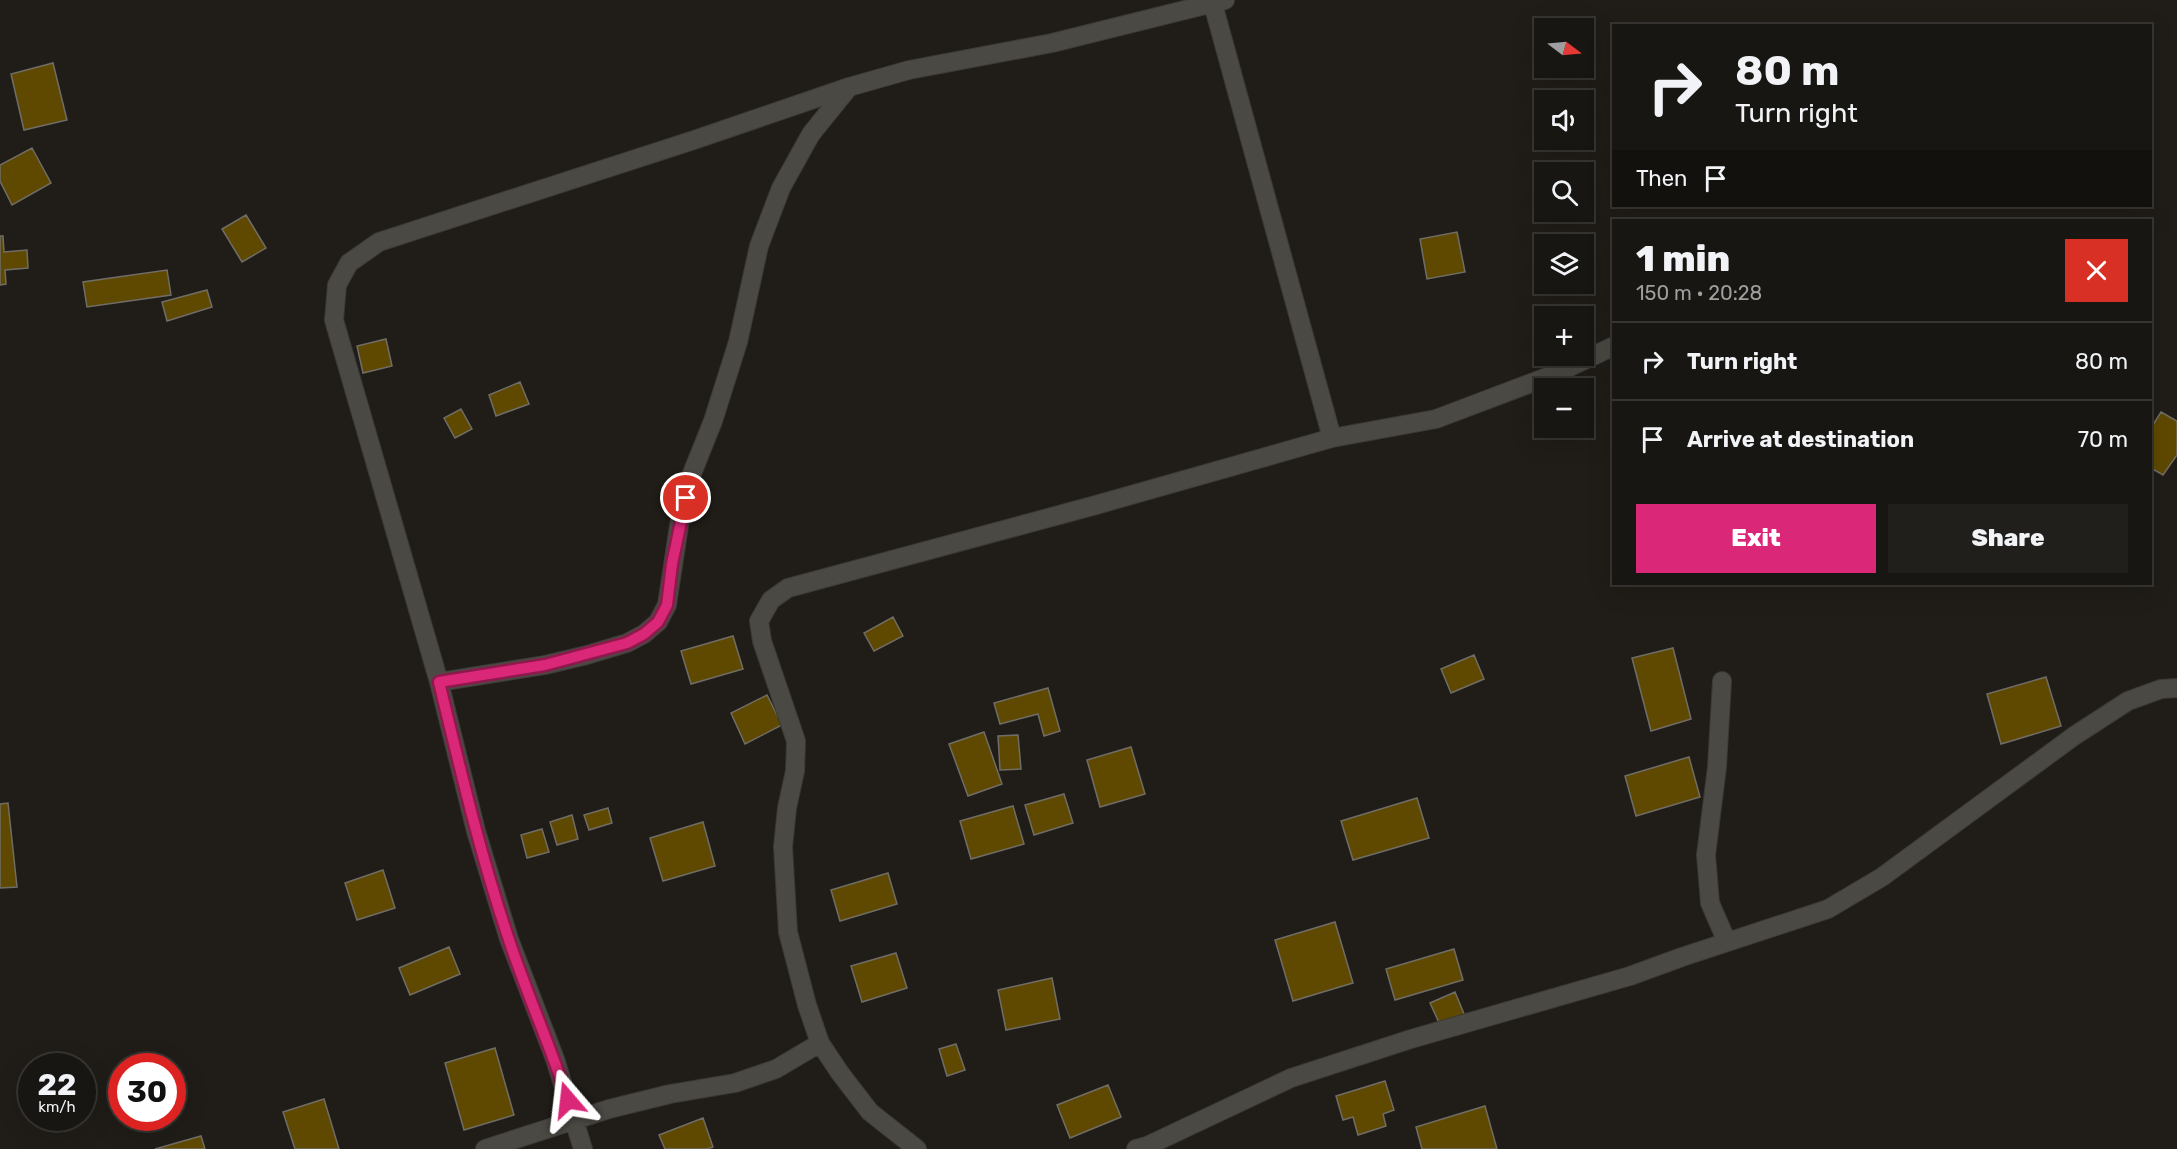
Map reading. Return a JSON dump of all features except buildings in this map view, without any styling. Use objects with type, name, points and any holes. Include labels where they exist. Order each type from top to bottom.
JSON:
[{"type":"street","points":[[583,1149],[555,1059],[508,939],[476,831],[439,682],[333,320],[336,285],[349,263],[379,242],[849,87],[909,70],[1052,43],[1219,2],[1332,438]]},
{"type":"street","points":[[439,682],[545,665],[587,655],[627,643],[644,634],[658,622],[667,605],[680,519],[691,476],[713,421],[738,342],[759,246],[781,188],[811,134],[849,87]]},
{"type":"street","points":[[917,1149],[870,1113],[820,1043],[807,1005],[788,932],[783,847],[787,808],[795,771],[796,741],[762,641],[759,621],[771,600],[788,588],[1085,508],[1332,438],[1436,419],[1555,374],[1612,347]]},
{"type":"street","points":[[1722,681],[1717,767],[1707,855],[1710,903],[1727,942]]},
{"type":"street","points":[[1136,1149],[1147,1146],[1291,1078],[1411,1039],[1630,976],[1828,909],[1882,877],[2083,730],[2128,701],[2161,689],[2177,688]]},
{"type":"street","points":[[485,1149],[574,1120],[670,1094],[735,1083],[777,1069],[820,1043]]},
{"type":"route","points":[[568,1100],[555,1059],[508,939],[476,831],[439,682],[545,665],[627,643],[644,634],[658,622],[667,605],[672,564],[686,498]]}]
